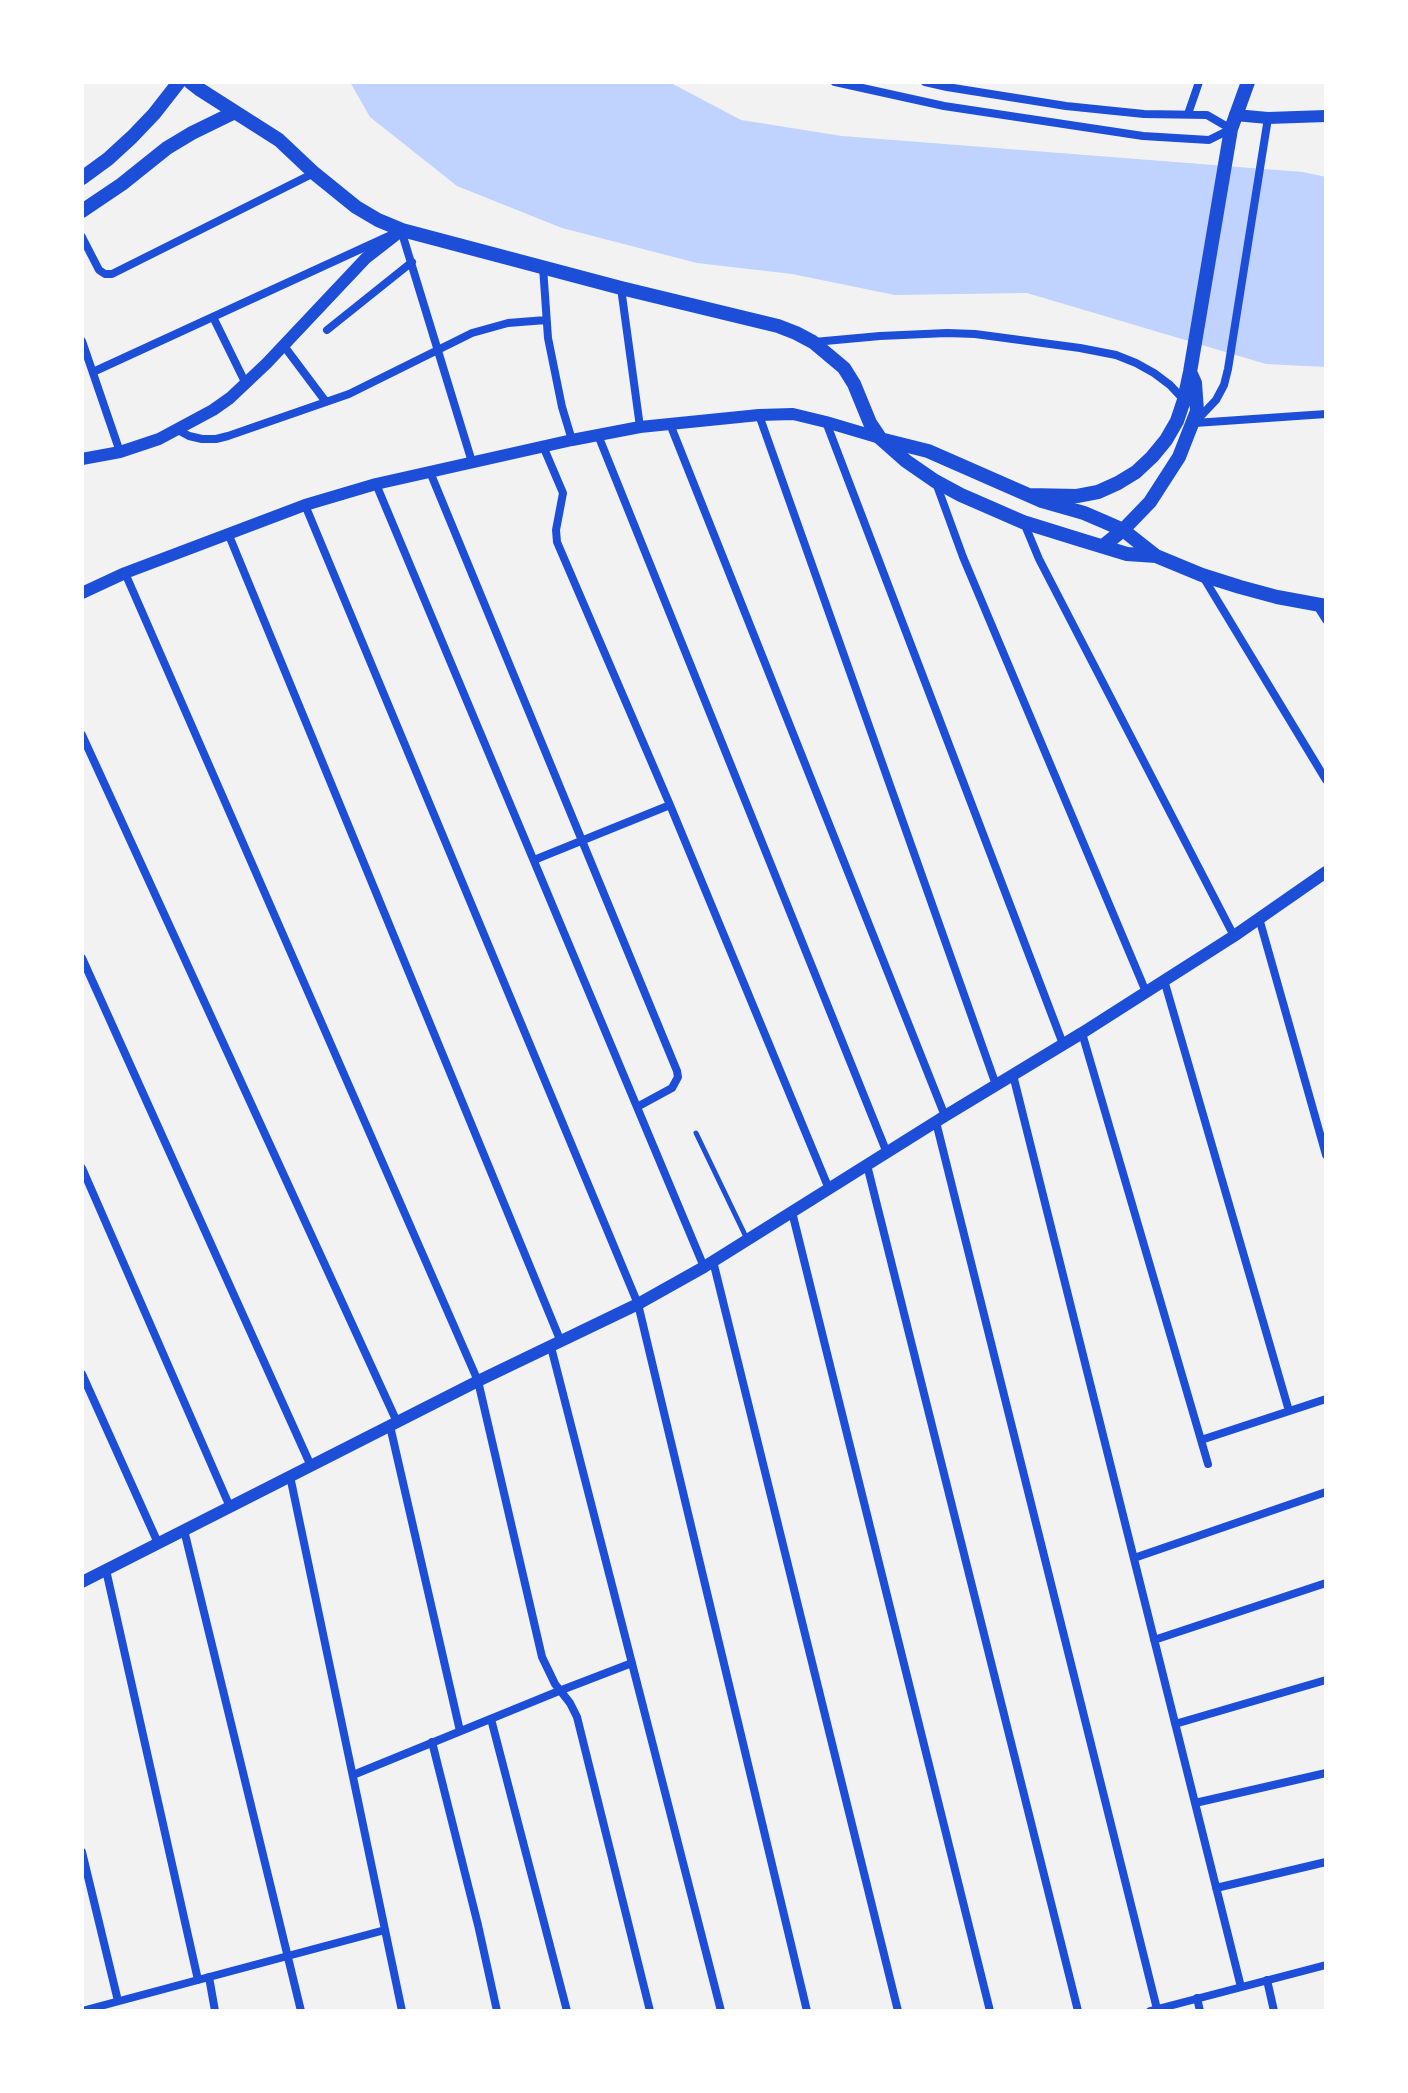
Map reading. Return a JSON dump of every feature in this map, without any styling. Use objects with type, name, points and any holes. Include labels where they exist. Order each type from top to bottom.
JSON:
[{"type":"main road","points":[[82,178],[132,137],[179,82]]},
{"type":"main road","points":[[190,82],[279,140],[356,207],[402,230],[796,333],[813,342],[844,368],[880,438],[935,481],[1023,522],[1127,554],[1156,556]]},
{"type":"main road","points":[[1029,495],[1077,496],[1098,492],[1118,483],[1152,457],[1177,421],[1192,364],[1233,122],[1248,82]]},
{"type":"main road","points":[[82,211],[167,148],[235,112]]},
{"type":"main road","points":[[1103,546],[1144,509],[1179,457],[1193,424],[1197,397],[1192,364]]},
{"type":"main road","points":[[880,438],[928,451],[1029,495],[1084,513],[1123,530],[1156,556],[1202,575],[1277,597],[1321,605]]},
{"type":"street","points":[[835,82],[944,106],[1143,136],[1209,140],[1233,122]]},
{"type":"street","points":[[925,82],[1066,106],[1144,114],[1207,115],[1233,122],[1326,116]]},
{"type":"street","points":[[1188,114],[1199,82]]},
{"type":"street","points":[[1193,424],[1216,400],[1228,369],[1268,118]]},
{"type":"street","points":[[82,237],[99,270],[112,274],[314,173]]},
{"type":"street","points":[[402,230],[472,462]]},
{"type":"street","points":[[93,372],[402,230]]},
{"type":"street","points":[[82,459],[120,452],[149,442],[213,410],[246,384],[366,258],[402,230]]},
{"type":"street","points":[[327,330],[412,262]]},
{"type":"street","points":[[543,267],[546,320],[554,373],[572,440]]},
{"type":"street","points":[[621,288],[640,427]]},
{"type":"street","points":[[213,317],[246,384]]},
{"type":"street","points":[[178,430],[189,436],[216,439],[261,426],[379,380],[463,336],[490,327],[546,320]]},
{"type":"street","points":[[813,342],[947,333],[988,335],[1080,348],[1116,355],[1136,363],[1154,373],[1184,400]]},
{"type":"street","points":[[82,341],[120,452]]},
{"type":"street","points":[[284,346],[326,402]]},
{"type":"street","points":[[82,593],[125,573],[305,505],[376,484],[572,440],[640,427],[793,414],[880,438]]},
{"type":"street","points":[[1193,424],[1326,414]]},
{"type":"street","points":[[759,415],[996,1085]]},
{"type":"street","points":[[826,422],[1063,1044]]},
{"type":"street","points":[[670,424],[940,1119],[1153,2010],[1326,1965]]},
{"type":"street","points":[[598,435],[887,1153]]},
{"type":"street","points":[[543,446],[563,493],[556,530],[557,542],[829,1189]]},
{"type":"street","points":[[430,472],[677,1071],[678,1077],[672,1088],[637,1107]]},
{"type":"street","points":[[935,481],[963,557],[1146,992]]},
{"type":"street","points":[[376,484],[637,1107],[709,1264],[898,2011]]},
{"type":"street","points":[[305,505],[638,1304],[807,2011]]},
{"type":"street","points":[[1023,522],[1039,559],[1234,936]]},
{"type":"street","points":[[228,533],[556,1344],[632,1663],[721,2011]]},
{"type":"street","points":[[125,573],[478,1381],[542,1657],[550,1676],[577,1717],[650,2011]]},
{"type":"street","points":[[1202,575],[1326,780]]},
{"type":"street","points":[[1321,605],[1326,620]]},
{"type":"street","points":[[82,735],[393,1424],[460,1731]]},
{"type":"street","points":[[534,860],[670,805]]},
{"type":"street","points":[[82,1581],[478,1381],[638,1304],[709,1264],[1082,1033],[1234,936],[1326,872]]},
{"type":"street","points":[[1259,918],[1326,1155]]},
{"type":"street","points":[[82,958],[311,1466]]},
{"type":"street","points":[[1164,980],[1289,1411]]},
{"type":"street","points":[[1082,1033],[1208,1464]]},
{"type":"street","points":[[1013,1075],[1241,1987]]},
{"type":"street","points":[[867,1165],[1078,2011]]},
{"type":"street","points":[[82,1168],[230,1507]]},
{"type":"street","points":[[792,1212],[990,2011]]},
{"type":"street","points":[[82,1374],[158,1543]]},
{"type":"street","points":[[1201,1440],[1326,1399]]},
{"type":"street","points":[[290,1476],[402,2011]]},
{"type":"street","points":[[1134,1558],[1326,1492]]},
{"type":"street","points":[[184,1530],[301,2011]]},
{"type":"street","points":[[106,1570],[198,1980]]},
{"type":"street","points":[[1154,1640],[1326,1583]]},
{"type":"street","points":[[353,1775],[632,1663]]},
{"type":"street","points":[[1175,1724],[1326,1680]]},
{"type":"street","points":[[491,1719],[567,2011]]},
{"type":"street","points":[[432,1742],[497,2011]]},
{"type":"street","points":[[1195,1803],[1326,1773]]},
{"type":"street","points":[[82,1852],[118,2001]]},
{"type":"street","points":[[1216,1888],[1326,1862]]},
{"type":"street","points":[[82,2011],[385,1930]]},
{"type":"street","points":[[209,1977],[215,2011]]},
{"type":"street","points":[[1267,1980],[1274,2011]]},
{"type":"street","points":[[129,1998],[131,2011]]},
{"type":"street","points":[[1197,1998],[1200,2011]]},
{"type":"lane","points":[[696,1133],[747,1240]]},
{"type":"water","points":[[350,82],[669,82],[741,120],[842,136],[1303,172],[1326,177],[1326,367],[1266,364],[1027,293],[895,295],[792,274],[697,263],[562,228],[457,186],[370,117]]}]
